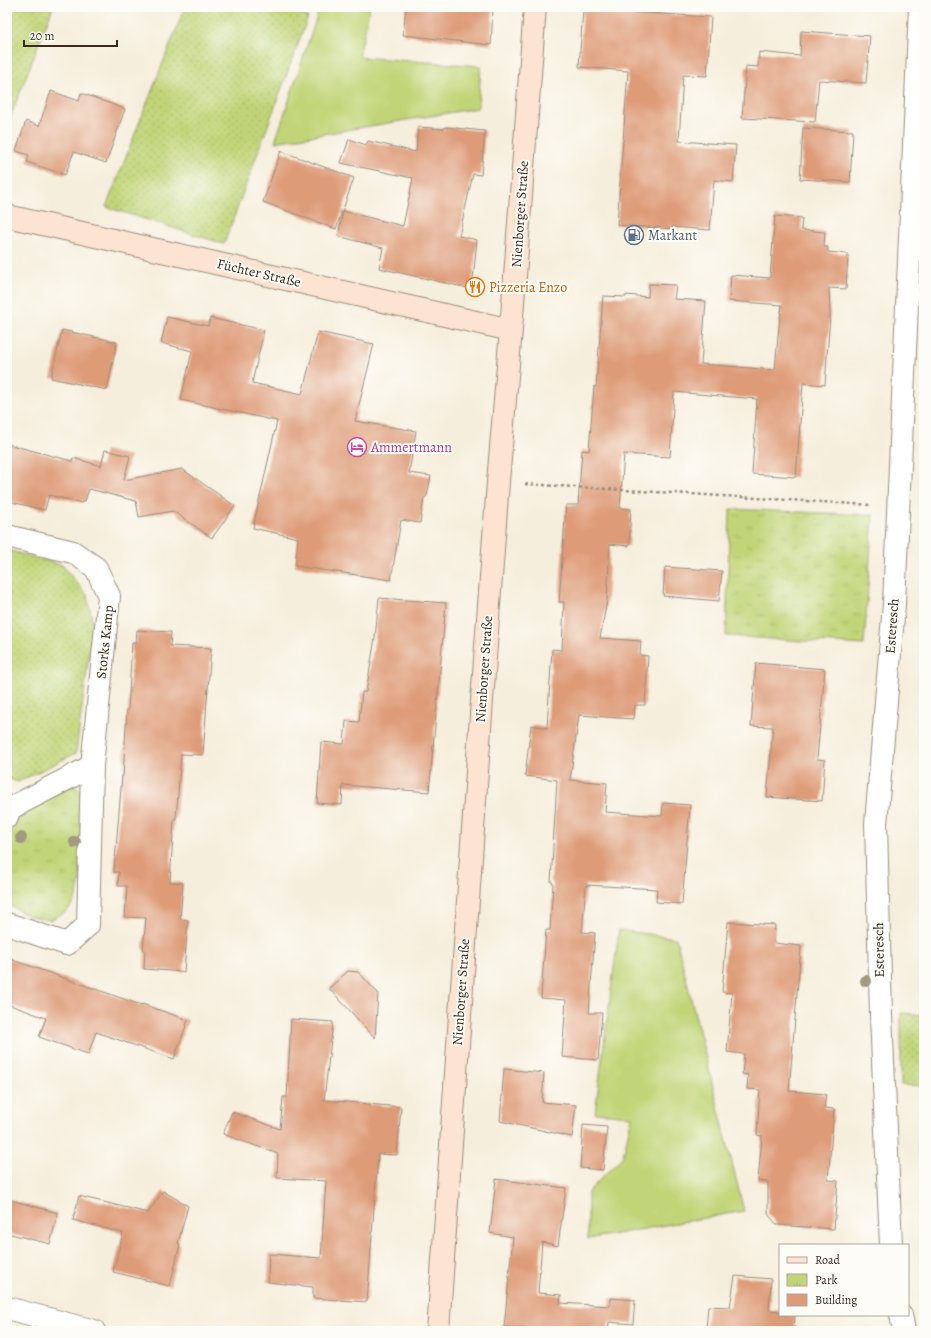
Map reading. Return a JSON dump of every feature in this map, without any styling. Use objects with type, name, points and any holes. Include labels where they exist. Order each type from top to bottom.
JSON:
[{"type":"main road","name":"Nienborger Straße","points":[[438,1331],[498,482],[512,330],[535,7]]},
{"type":"main road","name":"Füchter Straße","points":[[7,216],[512,330]]},
{"type":"street","name":"Esteresch","points":[[891,1244],[881,1016],[876,824],[894,604],[920,7]]},
{"type":"street","name":"Storks Kamp","points":[[7,536],[73,552],[96,568],[109,596],[92,766],[88,925],[67,944],[7,924]]},
{"type":"street","points":[[7,817],[9,810],[92,766]]},
{"type":"street","points":[[7,1308],[94,1331]]},
{"type":"street","points":[[901,1316],[904,1331]]},
{"type":"path","points":[[498,482],[898,507]]},
{"type":"green space","points":[[7,7],[53,7],[7,126]]},
{"type":"green space","points":[[185,7],[282,7],[308,17],[224,244],[106,207]]},
{"type":"green space","points":[[320,7],[370,7],[359,57],[481,66],[478,108],[275,142]]},
{"type":"green space","points":[[730,509],[873,515],[864,645],[726,636]]},
{"type":"green space","points":[[7,550],[62,565],[87,595],[93,624],[76,753],[18,782],[7,778]]},
{"type":"green space","points":[[68,787],[76,787],[82,791],[80,882],[75,901],[67,911],[50,920],[29,916],[9,905],[7,902],[7,840],[12,828],[28,808]]},
{"type":"green space","points":[[619,930],[676,938],[744,1211],[588,1239],[588,1192],[623,1156],[632,1116],[595,1113]]},
{"type":"green space","points":[[901,1013],[924,1015],[924,1086],[901,1085]]},
{"type":"building","points":[[406,7],[493,7],[491,45],[403,35]]},
{"type":"building","points":[[583,9],[711,17],[707,76],[683,75],[679,141],[736,145],[733,182],[714,180],[710,230],[617,225],[628,71],[579,67]]},
{"type":"building","points":[[801,31],[870,36],[866,83],[819,80],[815,122],[742,118],[746,66],[758,67],[759,52],[800,56]]},
{"type":"building","points":[[51,91],[79,101],[81,93],[125,109],[106,163],[74,152],[65,175],[27,162],[29,155],[16,151],[26,121],[39,126]]},
{"type":"building","points":[[418,127],[444,129],[445,127],[485,131],[481,175],[473,174],[459,236],[477,240],[472,289],[379,268],[383,248],[338,236],[343,211],[403,226],[413,178],[341,163],[349,139],[366,145],[368,141],[416,152]]},
{"type":"building","points":[[803,128],[853,131],[850,182],[800,179]]},
{"type":"building","points":[[281,151],[354,178],[336,229],[263,202]]},
{"type":"building","points":[[775,216],[802,218],[801,230],[825,232],[824,247],[828,247],[828,252],[848,254],[846,289],[829,288],[830,315],[825,385],[803,383],[796,477],[752,474],[757,399],[674,392],[670,457],[624,454],[620,508],[631,509],[629,546],[610,544],[607,601],[600,638],[641,641],[640,655],[648,656],[645,705],[635,705],[634,719],[579,715],[570,780],[607,783],[605,812],[662,816],[663,803],[690,805],[682,904],[656,902],[657,889],[586,885],[582,932],[595,933],[589,1013],[602,1013],[598,1060],[562,1057],[566,1000],[541,998],[546,930],[550,930],[553,883],[551,882],[557,780],[525,776],[531,725],[547,728],[552,649],[562,650],[564,602],[559,602],[566,505],[578,505],[582,450],[589,451],[594,386],[596,387],[603,296],[626,297],[626,295],[648,297],[649,284],[676,285],[674,299],[706,301],[701,364],[775,370],[782,305],[729,301],[731,275],[770,278]]},
{"type":"building","points":[[167,317],[208,326],[210,318],[264,330],[252,383],[302,394],[318,332],[374,344],[355,421],[416,431],[409,473],[431,476],[427,496],[424,498],[420,523],[401,520],[391,580],[295,566],[298,538],[253,528],[277,421],[181,400],[192,351],[161,343]]},
{"type":"building","points":[[62,330],[117,342],[107,390],[51,378]]},
{"type":"building","points":[[7,444],[72,461],[73,458],[101,466],[105,450],[130,456],[124,480],[182,469],[235,506],[212,538],[173,511],[139,517],[136,501],[89,489],[85,501],[83,500],[82,503],[49,495],[45,510],[7,501]]},
{"type":"building","points":[[665,567],[722,571],[719,601],[663,596]]},
{"type":"building","points":[[379,598],[446,603],[429,792],[343,785],[342,805],[317,803],[321,742],[344,744],[346,721],[359,722],[362,692],[366,692],[375,638]]},
{"type":"building","points":[[137,630],[171,632],[170,646],[211,648],[203,755],[181,754],[176,819],[174,819],[170,882],[183,883],[180,919],[188,920],[184,972],[144,969],[145,950],[143,950],[146,918],[125,917],[127,886],[118,886],[119,872],[114,872],[123,776],[132,643],[136,643]]},
{"type":"building","points":[[756,663],[825,669],[817,759],[825,760],[822,801],[767,797],[773,727],[751,726]]},
{"type":"building","points":[[728,922],[775,925],[774,943],[801,946],[789,1091],[826,1094],[824,1108],[834,1109],[828,1180],[838,1181],[834,1229],[777,1225],[768,1214],[768,1182],[758,1181],[762,1136],[757,1135],[760,1090],[747,1089],[748,1075],[742,1074],[744,1054],[727,1052],[732,993],[722,992]]},
{"type":"building","points":[[7,958],[188,1020],[174,1059],[96,1032],[88,1054],[39,1037],[46,1018],[7,1004]]},
{"type":"building","points":[[348,971],[358,972],[378,993],[375,1038],[329,988]]},
{"type":"building","points":[[291,1019],[333,1022],[324,1100],[401,1107],[397,1155],[378,1154],[367,1302],[313,1298],[313,1287],[268,1282],[269,1254],[321,1258],[326,1181],[277,1178],[278,1154],[223,1134],[232,1112],[280,1129],[283,1097],[287,1097]]},
{"type":"building","points":[[504,1069],[544,1073],[542,1102],[576,1105],[572,1137],[500,1121]]},
{"type":"building","points":[[583,1125],[607,1127],[603,1170],[580,1168]]},
{"type":"building","points":[[496,1179],[566,1188],[558,1246],[542,1242],[538,1293],[561,1295],[560,1303],[610,1306],[610,1298],[635,1300],[633,1324],[609,1322],[608,1331],[549,1331],[504,1327],[513,1237],[490,1233]]},
{"type":"building","points":[[163,1191],[188,1206],[178,1243],[180,1244],[170,1286],[113,1272],[123,1233],[73,1220],[79,1196],[148,1213]]},
{"type":"building","points":[[7,1199],[58,1213],[50,1244],[7,1233]]},
{"type":"building","points":[[735,1276],[771,1279],[769,1310],[779,1311],[779,1316],[795,1316],[794,1331],[706,1330],[708,1306],[730,1307]]},
{"type":"place","name":"Markant","points":[[634,235]]},
{"type":"place","name":"Pizzeria Enzo","points":[[475,287]]},
{"type":"place","name":"Ammertmann","points":[[357,447]]}]
